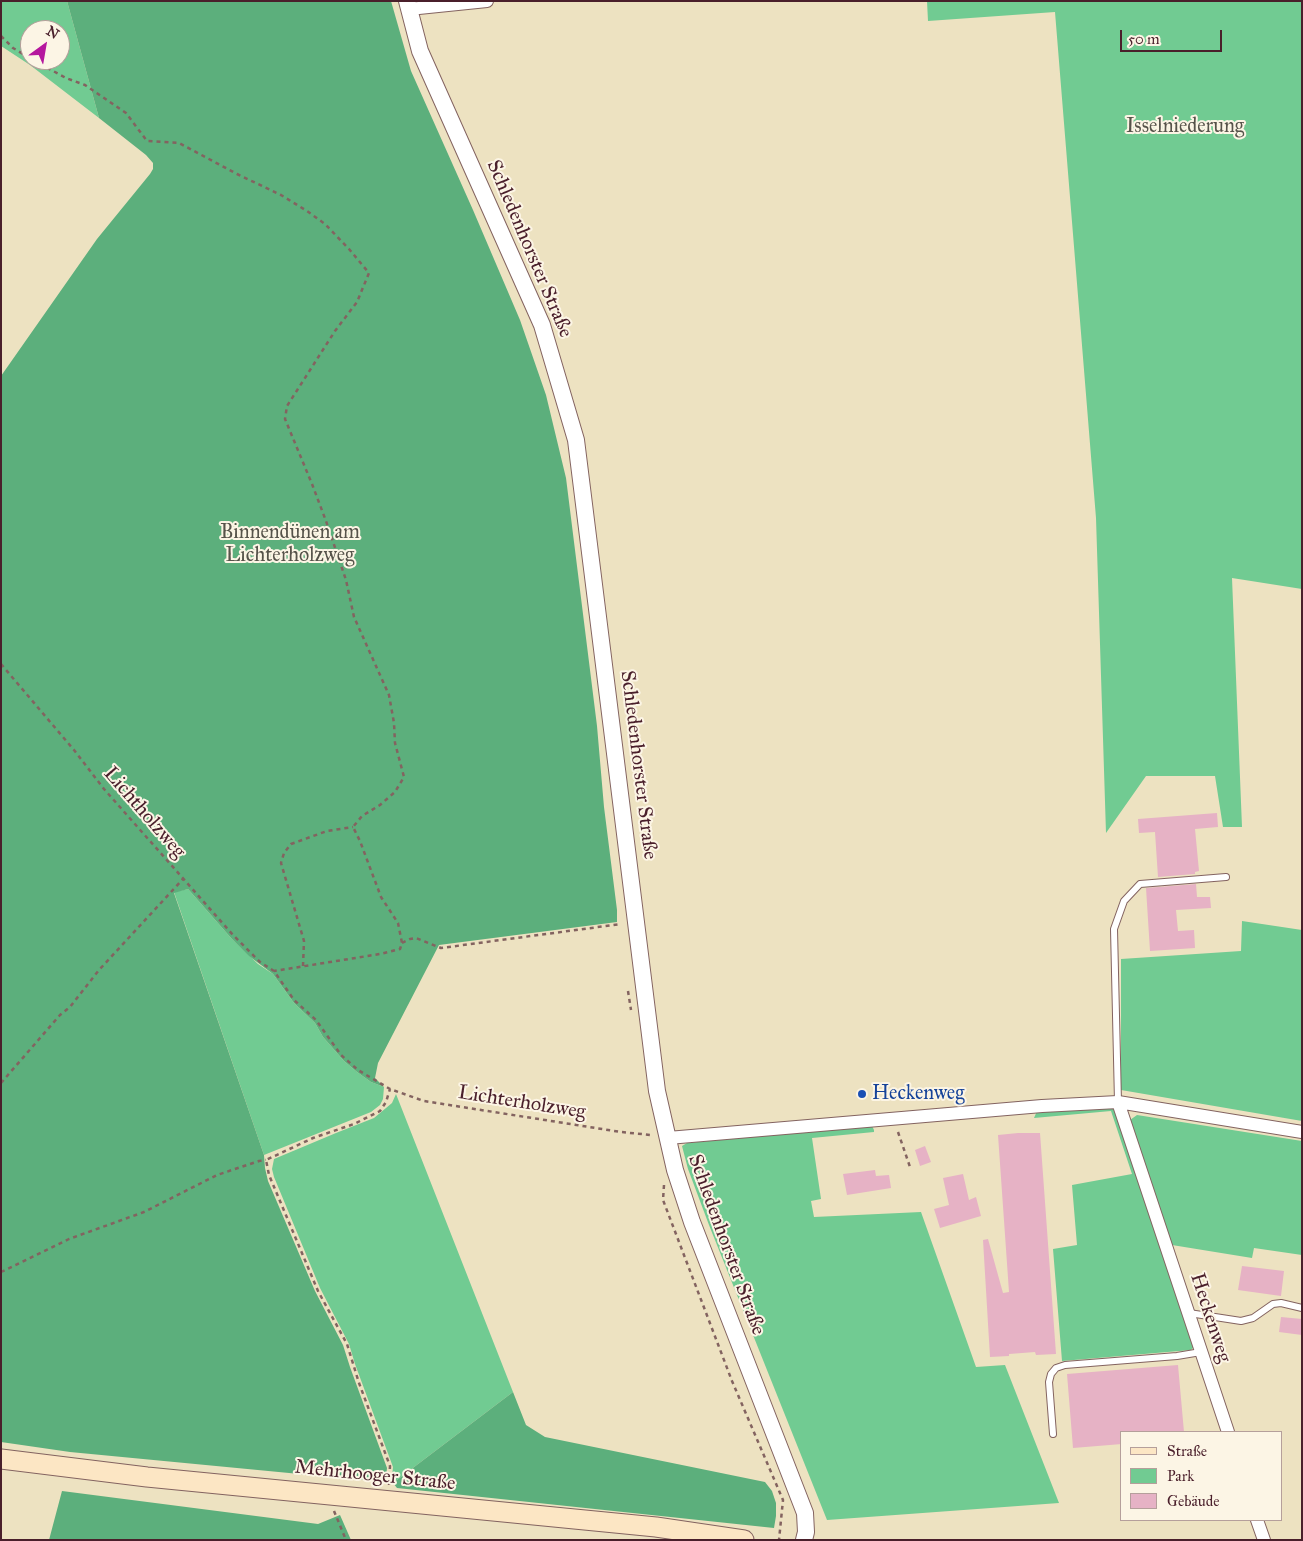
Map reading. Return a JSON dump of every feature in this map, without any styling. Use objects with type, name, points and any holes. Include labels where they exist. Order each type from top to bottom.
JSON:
[{"type":"main road","name":"Mehrhooger Straße","points":[[1,1458],[147,1477],[656,1527],[744,1540]]},
{"type":"street","points":[[408,5],[487,1]]},
{"type":"street","name":"Schledenhorster Straße","points":[[408,5],[420,51],[542,325],[576,440],[657,1091],[660,1136],[675,1170],[692,1222],[805,1513],[806,1532],[804,1540]]},
{"type":"street","points":[[660,1136],[1042,1106],[1118,1102],[1302,1132]]},
{"type":"street","name":"Heckenweg","points":[[1118,1102],[1228,1431]]},
{"type":"street","points":[[1257,1521],[1264,1540]]},
{"type":"lane","points":[[1118,1102],[1114,929],[1124,901],[1140,884],[1226,877]]},
{"type":"lane","points":[[1188,1313],[1241,1321],[1253,1318],[1273,1304],[1281,1303],[1302,1308]]},
{"type":"lane","points":[[1053,1434],[1049,1382],[1051,1374],[1056,1368],[1065,1365],[1176,1356],[1201,1352]]},
{"type":"path","points":[[1,36],[20,52]]},
{"type":"path","points":[[51,70],[85,86],[126,113],[146,141],[179,143],[294,203],[325,224],[369,273],[357,302],[335,331],[287,406],[285,419],[326,521],[346,580],[354,617],[389,696],[394,723],[395,743],[404,777],[395,792],[380,806],[362,816],[353,827],[327,831],[291,844],[284,853],[281,863],[304,942],[304,967]]},
{"type":"path","name":"Lichtholzweg","points":[[1,664],[74,750],[104,789],[183,879],[251,954],[274,971],[294,1000],[316,1020],[341,1055],[358,1070],[390,1088]]},
{"type":"path","points":[[274,971],[400,949],[402,943],[398,923],[381,897],[353,827]]},
{"type":"path","points":[[1,1083],[60,1015],[70,1007],[99,970],[183,879]]},
{"type":"path","points":[[402,943],[416,938],[441,948],[622,924],[635,920]]},
{"type":"path","points":[[627,983],[631,1012]]},
{"type":"path","points":[[1,1272],[69,1239],[144,1212],[217,1175],[266,1160],[313,1138],[354,1124],[380,1111],[386,1102],[390,1088]]},
{"type":"path","name":"Lichterholzweg","points":[[390,1088],[424,1101],[442,1105],[660,1136]]},
{"type":"path","points":[[894,1118],[901,1145],[910,1167]]},
{"type":"path","points":[[266,1160],[269,1175],[318,1290],[347,1344],[358,1383],[390,1466],[389,1500]]},
{"type":"path","points":[[664,1184],[663,1200],[732,1381],[783,1500],[779,1540]]},
{"type":"path","points":[[329,1494],[345,1540]]},
{"type":"green space","points":[[1,1],[67,1],[99,118],[37,70],[70,70],[70,20],[20,20],[20,58],[1,46]]},
{"type":"green space","name":"Binnendünen am Lichterholzweg","points":[[67,1],[391,1],[411,71],[520,320],[546,395],[566,478],[597,726],[617,922],[439,945],[378,1063],[375,1078],[384,1087],[371,1082],[344,1061],[323,1037],[315,1023],[294,1003],[273,974],[249,956],[231,938],[188,889],[174,893],[264,1155],[268,1181],[315,1291],[343,1345],[387,1468],[386,1477],[383,1482],[70,1452],[1,1442],[1,376],[97,239],[153,169],[153,163],[146,155],[99,118]]},
{"type":"green space","name":"Isselniederung","points":[[927,1],[1302,1],[1302,589],[1232,578],[1242,827],[1223,827],[1215,776],[1146,776],[1106,833],[1096,518],[1055,12],[928,21]]},
{"type":"green space","points":[[188,889],[231,938],[258,964],[273,974],[294,1003],[315,1023],[323,1037],[344,1061],[371,1082],[384,1087],[383,1099],[380,1105],[371,1112],[264,1155],[174,892]]},
{"type":"green space","points":[[1242,921],[1302,930],[1302,1121],[1121,1090],[1121,959],[1241,951]]},
{"type":"green space","points":[[396,1094],[513,1392],[393,1483],[393,1467],[349,1344],[320,1288],[272,1169],[274,1159],[374,1118],[392,1103]]},
{"type":"green space","points":[[1114,1108],[1195,1346],[1191,1350],[1062,1361],[1053,1249],[1077,1245],[1072,1185],[1132,1174],[1111,1111],[1034,1118],[1037,1111]]},
{"type":"green space","points":[[1137,1115],[1302,1141],[1302,1255],[1254,1248],[1252,1258],[1172,1245],[1130,1120]]},
{"type":"green space","points":[[872,1126],[874,1132],[812,1138],[821,1199],[811,1201],[814,1217],[921,1212],[976,1367],[1005,1365],[1059,1503],[827,1520],[709,1225],[688,1169],[682,1146],[687,1143]]},
{"type":"green space","points":[[513,1392],[526,1425],[545,1437],[765,1482],[772,1491],[776,1503],[774,1528],[397,1488],[393,1483]]},
{"type":"green space","points":[[62,1491],[318,1524],[340,1515],[351,1540],[49,1540]]},
{"type":"building","points":[[1217,813],[1218,827],[1195,829],[1199,871],[1195,872],[1195,874],[1158,877],[1155,832],[1139,833],[1138,819]]},
{"type":"building","points":[[1196,884],[1197,897],[1210,897],[1211,908],[1176,910],[1178,931],[1194,930],[1195,948],[1150,951],[1146,888]]},
{"type":"building","points":[[1040,1133],[1056,1354],[1036,1355],[1035,1352],[990,1357],[983,1240],[988,1239],[1003,1293],[1009,1292],[998,1135]]},
{"type":"building","points":[[925,1146],[931,1162],[920,1166],[915,1150]]},
{"type":"building","points":[[875,1170],[876,1176],[889,1175],[891,1188],[847,1195],[843,1174]]},
{"type":"building","points":[[963,1174],[969,1200],[976,1197],[981,1216],[940,1228],[934,1209],[949,1205],[943,1178]]},
{"type":"building","points":[[1242,1266],[1284,1271],[1281,1296],[1238,1290]]},
{"type":"building","points":[[1281,1317],[1302,1319],[1302,1335],[1279,1332]]},
{"type":"building","points":[[1178,1365],[1184,1431],[1120,1431],[1120,1444],[1073,1448],[1067,1374]]},
{"type":"place","name":"Heckenweg","points":[[862,1094]]}]
